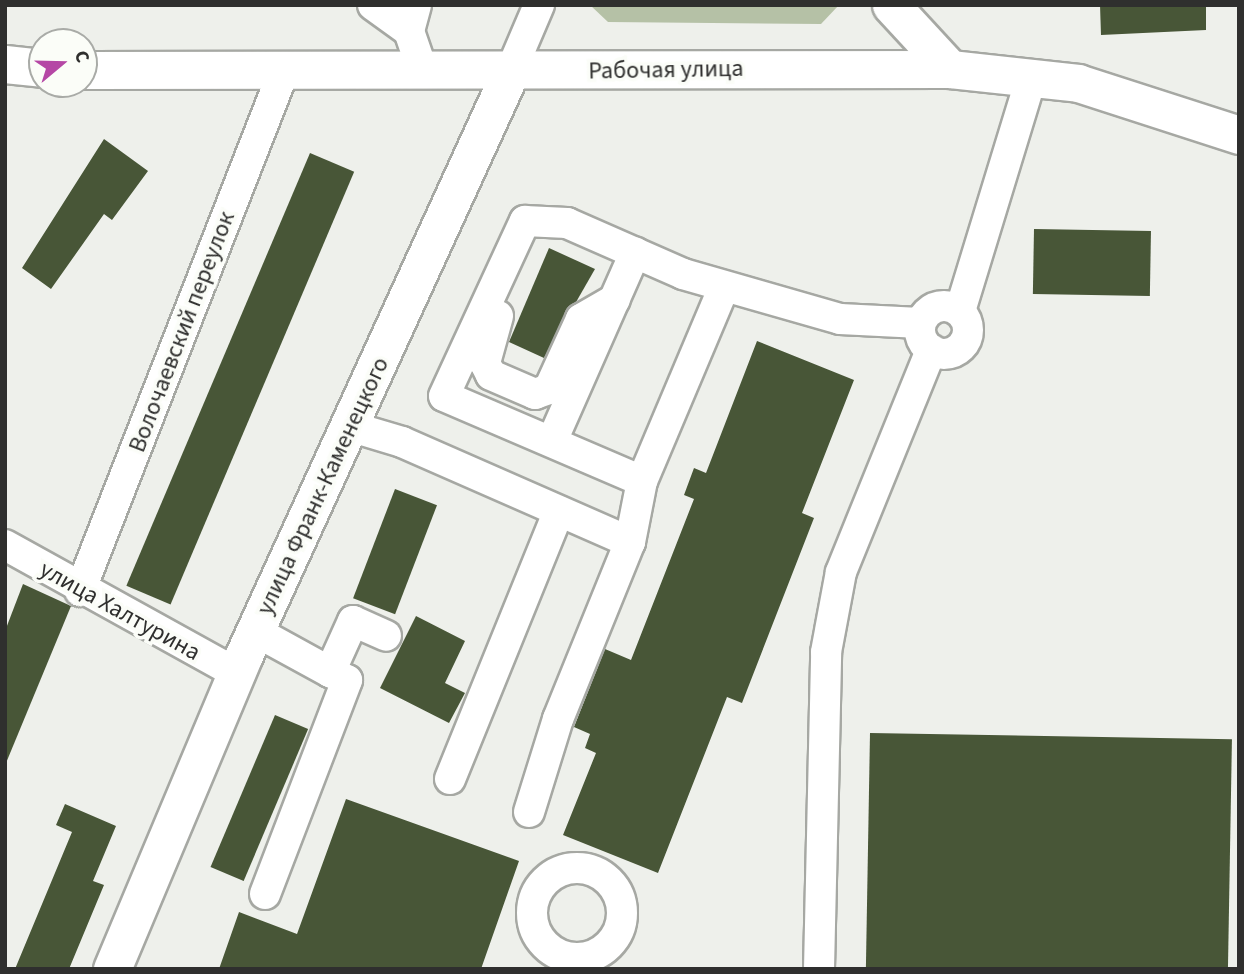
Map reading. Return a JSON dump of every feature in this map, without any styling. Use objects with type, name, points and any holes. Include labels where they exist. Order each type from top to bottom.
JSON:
[{"type":"main road","points":[[891,5],[950,69]]},
{"type":"main road","points":[[5,64],[28,66]]},
{"type":"main road","name":"Рабочая улица","points":[[98,70],[283,73],[422,69],[510,73],[950,69],[1032,76],[1146,101],[1239,135]]},
{"type":"main road","name":"улица Франк-Каменецкого","points":[[111,969],[255,631],[352,427],[510,73]]},
{"type":"street","points":[[373,5],[413,18],[422,69]]},
{"type":"street","name":"улица Франк-Каменецкого","points":[[510,73],[539,5]]},
{"type":"street","name":"Волочаевский переулок","points":[[80,591],[283,73]]},
{"type":"street","points":[[533,220],[567,223],[724,288],[840,319],[926,337],[953,352],[965,342],[968,325],[960,311],[1032,76]]},
{"type":"street","points":[[533,220],[489,332],[485,363],[491,376],[535,394],[549,389],[581,319],[615,299]]},
{"type":"street","points":[[533,220],[444,396],[642,481]]},
{"type":"street","points":[[552,441],[635,253]]},
{"type":"street","points":[[529,812],[558,719],[629,542],[642,481],[724,288]]},
{"type":"street","points":[[820,969],[826,652],[841,572],[936,306],[960,311]]},
{"type":"street","points":[[352,427],[629,542]]},
{"type":"street","points":[[450,779],[559,511]]},
{"type":"street","name":"улица Халтурина","points":[[5,545],[80,591],[236,674]]},
{"type":"street","points":[[330,672],[353,621],[386,636]]},
{"type":"street","points":[[255,631],[347,680],[265,894]]},
{"type":"green space","points":[[590,5],[839,5],[821,24],[608,22]]},
{"type":"building","points":[[1100,5],[1206,5],[1206,30],[1101,35]]},
{"type":"building","points":[[104,139],[148,171],[112,220],[104,214],[51,289],[22,268]]},
{"type":"building","points":[[310,153],[354,172],[171,604],[126,586]]},
{"type":"building","points":[[1034,229],[1151,231],[1150,296],[1033,294]]},
{"type":"building","points":[[549,248],[595,269],[544,358],[509,342]]},
{"type":"building","points":[[757,341],[854,380],[802,513],[814,518],[742,703],[727,697],[658,873],[563,835],[596,753],[585,748],[590,734],[574,727],[605,649],[631,660],[694,499],[684,495],[694,468],[706,473]]},
{"type":"building","points":[[395,489],[437,505],[395,614],[353,598]]},
{"type":"building","points":[[23,584],[71,606],[6,763],[5,631]]},
{"type":"building","points":[[416,616],[465,641],[445,683],[465,693],[449,723],[380,688]]},
{"type":"building","points":[[275,715],[308,729],[244,881],[211,867]]},
{"type":"building","points":[[870,733],[1232,739],[1228,969],[866,969]]},
{"type":"building","points":[[346,799],[519,861],[481,969],[219,969],[239,912],[297,934]]},
{"type":"building","points":[[65,804],[116,826],[93,881],[104,885],[69,969],[15,969],[72,832],[56,825]]}]
